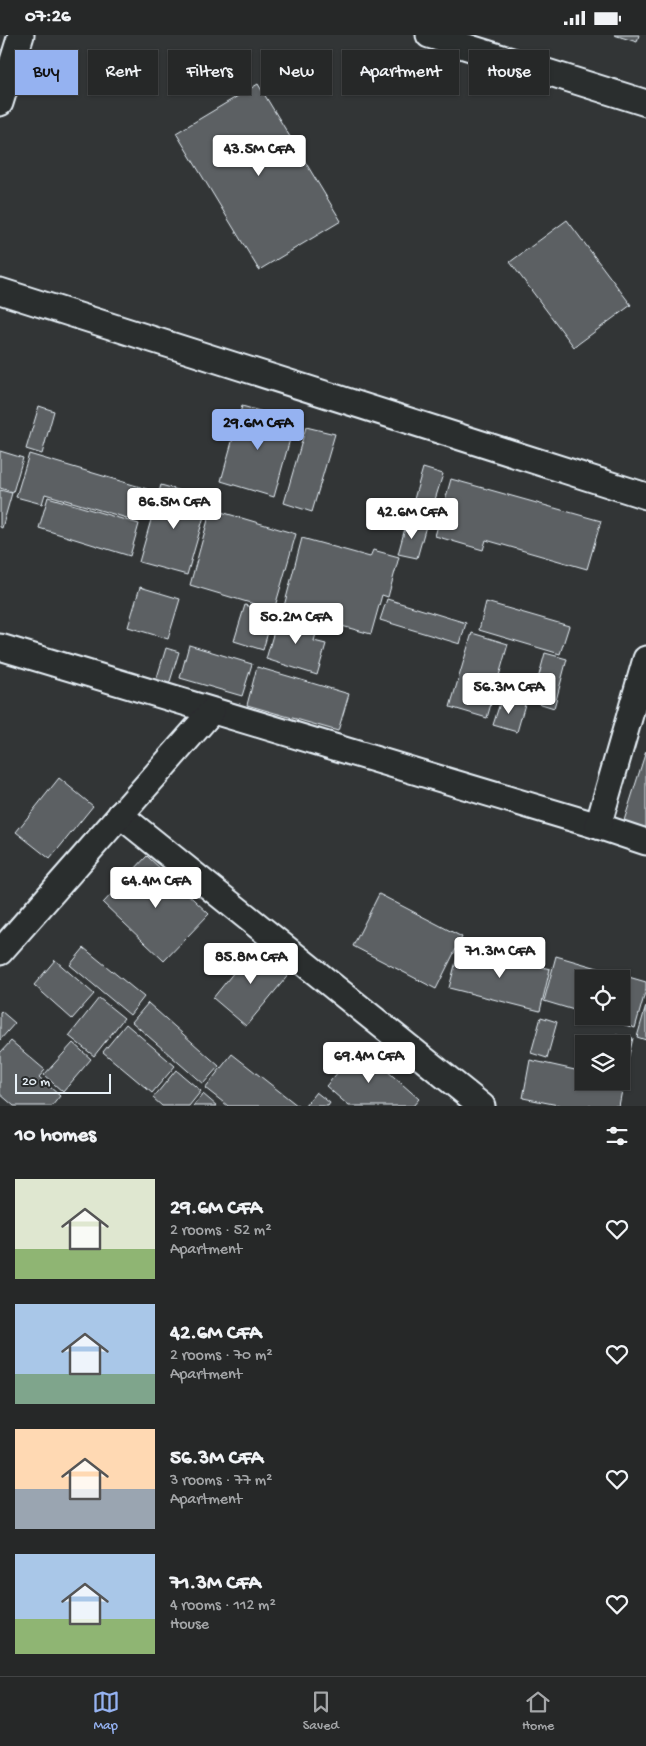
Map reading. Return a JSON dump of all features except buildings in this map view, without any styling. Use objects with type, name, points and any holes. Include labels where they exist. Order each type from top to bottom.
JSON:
[{"type":"street","points":[[0,103],[21,35]]},
{"type":"street","points":[[438,36],[646,103]]},
{"type":"street","points":[[0,291],[646,496]]},
{"type":"street","points":[[0,647],[646,842]]},
{"type":"street","points":[[598,826],[646,659]]},
{"type":"street","points":[[0,952],[212,711]]},
{"type":"street","points":[[120,815],[482,1106]]}]
